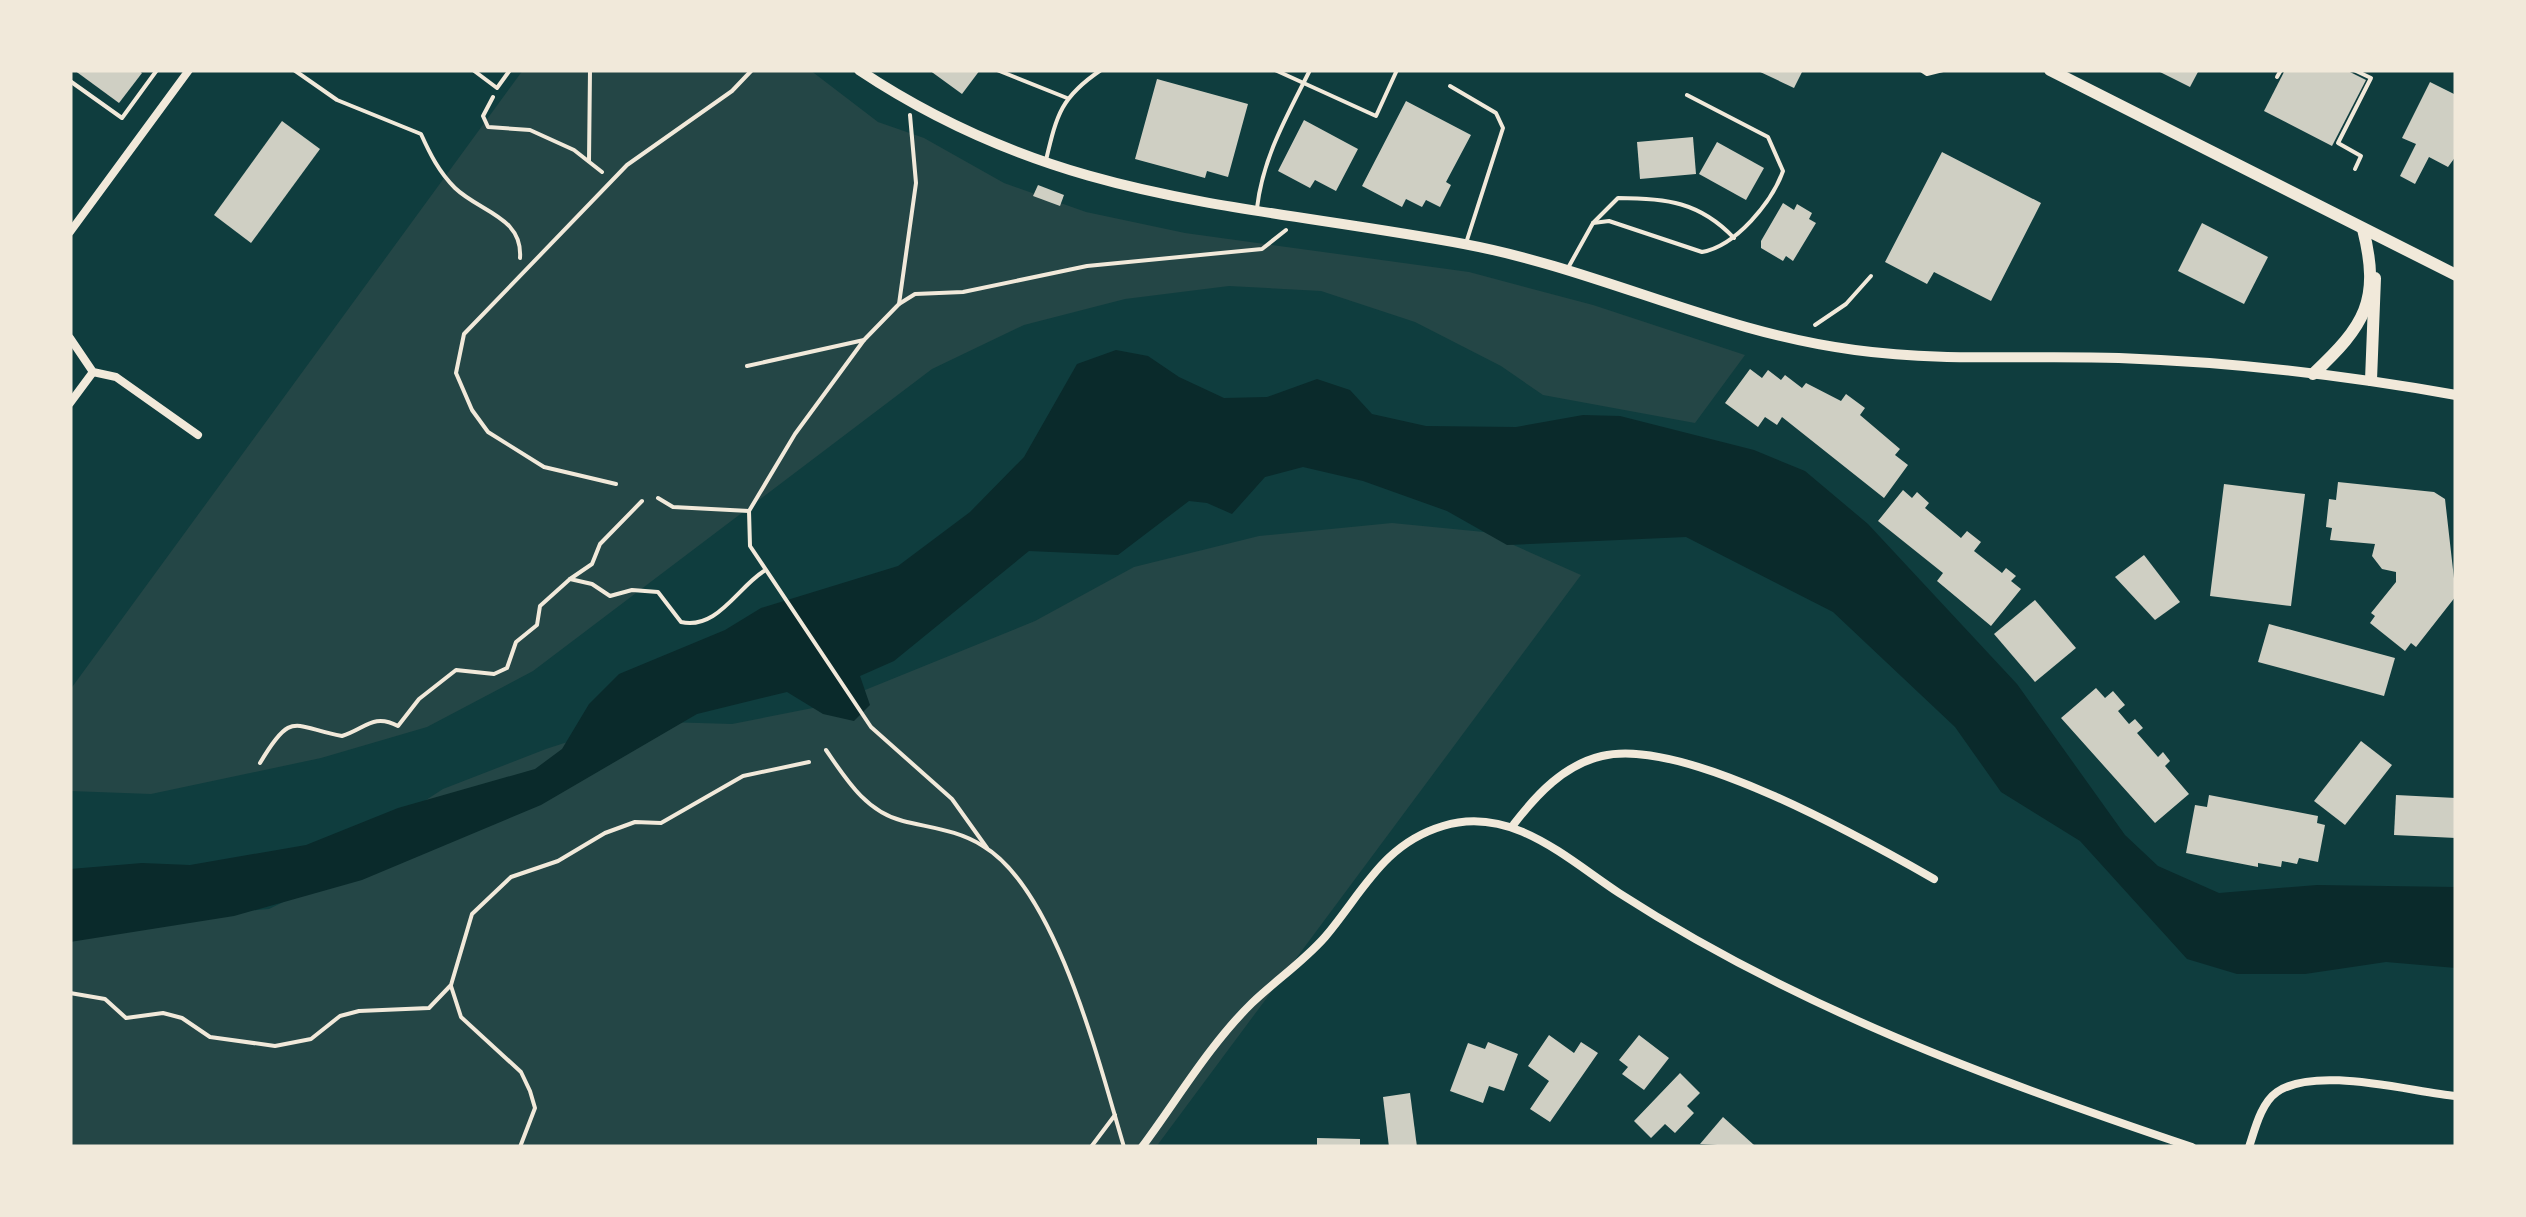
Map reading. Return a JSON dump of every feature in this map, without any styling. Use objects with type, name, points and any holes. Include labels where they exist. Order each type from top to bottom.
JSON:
[{"type":"main road","points":[[2050,70],[2456,275]]},
{"type":"main road","points":[[2363,229],[2378,292],[2372,380]]},
{"type":"main road","points":[[2313,374],[2364,320],[2374,271]]},
{"type":"street","points":[[70,232],[188,70]]},
{"type":"street","points":[[859,70],[910,102],[1045,165],[1129,189],[1466,245],[1567,270],[1767,334],[1856,351],[1970,358],[2120,358],[2372,380],[2456,395]]},
{"type":"street","points":[[70,338],[93,372],[116,377],[198,435]]},
{"type":"street","points":[[70,403],[93,372]]},
{"type":"street","points":[[1514,824],[1539,792],[1566,772],[1601,756],[1636,752],[1670,757],[1847,830],[1934,879]]},
{"type":"street","points":[[1142,1147],[1238,1019],[1300,963],[1397,847],[1448,824],[1514,824],[1673,928],[1780,987],[2008,1086],[2192,1147]]},
{"type":"street","points":[[2249,1147],[2274,1093],[2294,1084],[2372,1084],[2456,1096]]},
{"type":"lane","points":[[70,80],[122,118],[157,70]]},
{"type":"lane","points":[[472,70],[497,88],[510,70]]},
{"type":"lane","points":[[616,484],[544,468],[512,450],[480,422],[456,374],[464,334],[628,164],[732,91],[752,70]]},
{"type":"lane","points":[[997,70],[1068,98]]},
{"type":"lane","points":[[1045,165],[1058,110],[1101,70]]},
{"type":"lane","points":[[1274,70],[1376,116],[1397,70]]},
{"type":"lane","points":[[1256,213],[1261,174],[1310,70]]},
{"type":"lane","points":[[1450,86],[1496,113],[1503,128],[1466,245]]},
{"type":"lane","points":[[1593,223],[1609,221],[1702,252],[1716,250],[1734,238],[1779,184],[1784,170],[1768,138],[1687,95]]},
{"type":"lane","points":[[1567,270],[1593,223],[1618,198],[1686,203],[1713,216],[1734,238]]},
{"type":"path","points":[[294,70],[337,100],[421,134],[436,165],[456,190],[510,224],[518,234],[519,278]]},
{"type":"path","points":[[589,161],[590,70]]},
{"type":"path","points":[[1920,70],[1943,70]]},
{"type":"path","points":[[2277,77],[2281,70]]},
{"type":"path","points":[[2354,70],[2371,78],[2338,143],[2361,156],[2355,169]]},
{"type":"path","points":[[497,88],[483,116],[488,128],[530,130],[589,161],[614,182]]},
{"type":"path","points":[[899,304],[916,182],[910,102]]},
{"type":"path","points":[[1124,1147],[1065,964],[1030,894],[987,848],[952,799],[870,727],[764,571],[750,546],[748,511],[795,434],[864,340],[899,304],[915,294],[963,292],[1087,266],[1262,248],[1280,238],[1294,218]]},
{"type":"path","points":[[1815,325],[1846,304],[1871,276]]},
{"type":"path","points":[[747,366],[864,340]]},
{"type":"path","points":[[658,498],[673,507],[748,511]]},
{"type":"path","points":[[260,763],[274,740],[292,726],[312,724],[342,736],[370,720],[380,719],[398,726],[419,699],[456,670],[500,672],[507,668],[516,642],[537,625],[540,606],[592,564],[600,544],[642,501]]},
{"type":"path","points":[[570,580],[592,584],[610,596],[632,590],[658,592],[681,622],[699,624],[719,614],[745,583],[764,571]]},
{"type":"path","points":[[826,750],[852,788],[870,804],[898,820],[943,828],[987,848]]},
{"type":"path","points":[[70,993],[105,999],[126,1018],[164,1013],[182,1018],[210,1037],[276,1046],[311,1039],[340,1016],[358,1011],[429,1008],[451,985],[472,914],[511,877],[558,861],[606,832],[636,822],[660,823],[743,776],[809,762]]},
{"type":"path","points":[[451,985],[461,1017],[521,1072],[530,1091],[535,1108],[520,1147]]},
{"type":"path","points":[[1092,1147],[1115,1115]]},
{"type":"shaded area","points":[[523,70],[810,70],[878,122],[924,138],[1004,183],[1086,212],[1185,233],[1469,272],[1593,305],[1745,355],[1695,423],[1543,395],[1501,366],[1415,322],[1321,291],[1229,286],[1125,299],[1024,325],[932,369],[533,671],[427,727],[321,758],[151,794],[70,791],[70,690]]},
{"type":"shaded area","points":[[1116,350],[1148,356],[1179,377],[1224,398],[1267,397],[1317,379],[1350,390],[1372,414],[1426,426],[1516,427],[1583,415],[1620,416],[1754,450],[1805,471],[1868,524],[2017,684],[2125,835],[2158,866],[2219,893],[2317,885],[2456,887],[2456,968],[2386,962],[2305,974],[2237,974],[2187,959],[2080,841],[2001,792],[1955,727],[1833,612],[1686,537],[1507,545],[1447,511],[1363,481],[1303,467],[1265,477],[1232,514],[1207,503],[1189,501],[1118,555],[1029,551],[894,661],[860,676],[870,705],[854,721],[823,714],[787,692],[697,714],[541,805],[362,880],[234,916],[70,942],[70,869],[142,863],[190,865],[306,845],[398,808],[535,769],[562,749],[589,704],[619,674],[725,630],[761,608],[898,566],[970,512],[1024,457],[1077,364]]},
{"type":"shaded area","points":[[1392,523],[1484,532],[1581,575],[1156,1147],[70,1147],[70,903],[205,914],[269,909],[318,885],[369,837],[443,789],[546,749],[632,721],[732,724],[828,705],[1035,621],[1134,567],[1259,536]]},
{"type":"building","points":[[74,70],[138,70],[142,73],[119,103]]},
{"type":"building","points":[[929,70],[980,70],[962,94]]},
{"type":"building","points":[[1756,70],[1803,70],[1794,88]]},
{"type":"building","points":[[2156,70],[2199,70],[2190,87]]},
{"type":"building","points":[[2285,70],[2346,70],[2366,80],[2332,146],[2264,111]]},
{"type":"building","points":[[1157,79],[1248,104],[1228,177],[1207,171],[1205,178],[1135,159]]},
{"type":"building","points":[[2430,82],[2456,95],[2456,156],[2448,167],[2429,157],[2415,184],[2400,176],[2416,144],[2402,138]]},
{"type":"building","points":[[1406,101],[1471,135],[1446,182],[1451,185],[1440,207],[1426,200],[1422,207],[1406,199],[1402,207],[1362,186]]},
{"type":"building","points":[[1304,120],[1358,149],[1336,191],[1315,180],[1310,188],[1278,171]]},
{"type":"building","points":[[282,121],[320,149],[251,243],[214,215]]},
{"type":"building","points":[[1693,137],[1696,174],[1640,179],[1637,142]]},
{"type":"building","points":[[1717,142],[1764,168],[1746,200],[1699,174]]},
{"type":"building","points":[[1942,152],[2041,203],[1991,301],[1934,272],[1927,284],[1885,262]]},
{"type":"building","points":[[1038,185],[1064,195],[1060,206],[1033,196]]},
{"type":"building","points":[[1783,203],[1794,210],[1797,204],[1812,213],[1809,219],[1816,223],[1793,261],[1786,256],[1783,261],[1761,248],[1761,241]]},
{"type":"building","points":[[2202,223],[2268,257],[2244,304],[2178,271]]},
{"type":"building","points":[[1750,369],[1762,378],[1768,370],[1781,380],[1785,375],[1802,388],[1806,383],[1841,401],[1846,394],[1865,408],[1860,415],[1900,449],[1895,455],[1908,465],[1884,498],[1782,417],[1777,425],[1765,417],[1758,427],[1725,403]]},
{"type":"building","points":[[2338,482],[2434,492],[2445,499],[2456,596],[2416,647],[2411,643],[2405,651],[2370,623],[2375,616],[2371,613],[2396,582],[2396,572],[2382,569],[2372,556],[2375,544],[2330,540],[2332,528],[2326,527],[2329,499],[2336,500]]},
{"type":"building","points":[[2224,484],[2305,494],[2291,606],[2210,596]]},
{"type":"building","points":[[1903,490],[1912,498],[1917,492],[1929,503],[1925,508],[1961,538],[1967,531],[1981,542],[1974,551],[2002,573],[2006,568],[2016,576],[2011,581],[2021,589],[1991,626],[1937,581],[1943,573],[1878,521]]},
{"type":"building","points":[[2144,555],[2180,602],[2155,620],[2115,577]]},
{"type":"building","points":[[2035,600],[2076,648],[2035,682],[1994,634]]},
{"type":"building","points":[[2269,624],[2395,658],[2384,696],[2258,662]]},
{"type":"building","points":[[2096,688],[2105,698],[2113,691],[2125,705],[2118,711],[2129,724],[2135,719],[2143,728],[2137,733],[2158,757],[2163,752],[2170,761],[2165,766],[2189,794],[2155,823],[2061,718]]},
{"type":"building","points":[[2361,741],[2392,765],[2345,825],[2314,801]]},
{"type":"building","points":[[2209,795],[2318,816],[2317,823],[2325,825],[2318,862],[2299,858],[2297,864],[2282,861],[2281,867],[2258,863],[2258,867],[2186,853],[2195,805],[2207,807]]},
{"type":"building","points":[[2396,795],[2456,798],[2456,838],[2394,835]]},
{"type":"building","points":[[1549,1035],[1574,1053],[1581,1042],[1598,1053],[1550,1122],[1530,1109],[1549,1081],[1528,1066]]},
{"type":"building","points":[[1639,1035],[1669,1058],[1644,1090],[1622,1074],[1628,1067],[1619,1060]]},
{"type":"building","points":[[1488,1042],[1518,1054],[1504,1091],[1489,1086],[1483,1103],[1450,1091],[1468,1043],[1485,1049]]},
{"type":"building","points":[[1680,1073],[1700,1093],[1687,1106],[1694,1113],[1675,1133],[1665,1124],[1651,1138],[1634,1121]]},
{"type":"building","points":[[1410,1093],[1417,1147],[1389,1147],[1383,1097]]},
{"type":"building","points":[[1723,1117],[1754,1145],[1700,1144]]},
{"type":"building","points":[[1317,1138],[1360,1139],[1360,1147],[1317,1147]]}]
